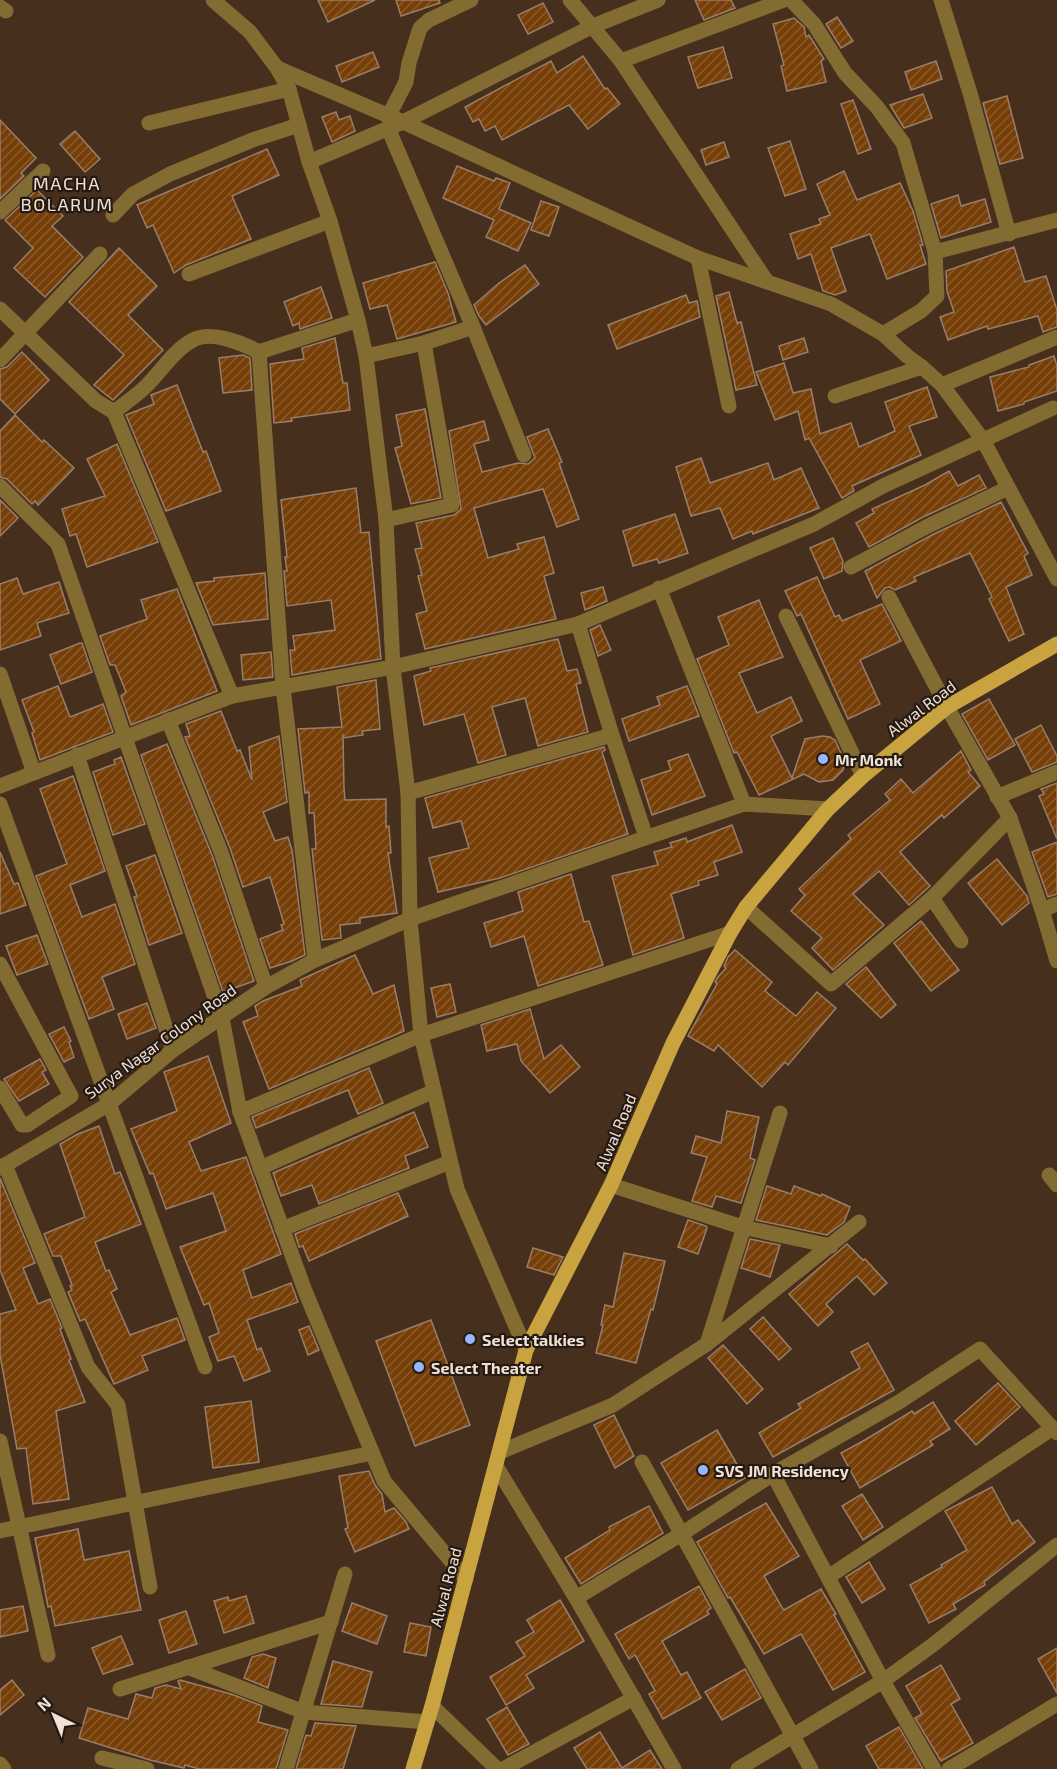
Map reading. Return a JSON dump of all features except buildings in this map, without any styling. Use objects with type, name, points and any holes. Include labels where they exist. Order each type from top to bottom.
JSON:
[{"type":"main road","name":"Alwal Road","points":[[418,1767],[427,1722],[526,1350],[611,1185],[673,1043],[730,933],[746,907],[828,809],[863,776],[947,707],[1057,644]]},
{"type":"street","points":[[471,0],[429,20],[420,28],[393,122],[524,455]]},
{"type":"street","points":[[570,0],[621,61],[767,282]]},
{"type":"street","points":[[309,162],[593,26],[658,0]]},
{"type":"street","points":[[621,61],[784,0]]},
{"type":"street","points":[[791,0],[814,24],[845,74],[877,107],[903,143],[935,252],[937,296],[921,311],[883,334]]},
{"type":"street","points":[[941,0],[970,93],[1009,234]]},
{"type":"street","points":[[215,1],[250,32],[277,68],[289,89],[358,320],[366,356],[386,520],[393,667],[408,793],[410,919],[421,1035],[457,1189],[526,1350]]},
{"type":"street","points":[[277,68],[698,258],[831,304],[883,334],[942,385],[983,440],[1057,579]]},
{"type":"street","points":[[149,123],[289,89]]},
{"type":"street","points":[[113,215],[133,194],[170,174],[255,139],[299,125]]},
{"type":"street","points":[[0,212],[43,171]]},
{"type":"street","points":[[935,252],[1057,220]]},
{"type":"street","points":[[189,274],[330,221]]},
{"type":"street","points":[[0,360],[100,254]]},
{"type":"street","points":[[698,258],[729,406]]},
{"type":"street","points":[[0,309],[96,401],[114,412],[232,696]]},
{"type":"street","points":[[114,412],[144,389],[170,359],[194,339],[216,337],[241,343],[259,352],[358,320]]},
{"type":"street","points":[[366,356],[424,343],[473,327]]},
{"type":"street","points":[[942,385],[1057,337]]},
{"type":"street","points":[[386,520],[452,505],[424,343]]},
{"type":"street","points":[[259,352],[283,687],[315,960]]},
{"type":"street","points":[[835,396],[922,367]]},
{"type":"street","points":[[0,786],[232,696],[393,667],[578,624],[814,524],[883,486],[1053,408]]},
{"type":"street","points":[[0,486],[58,544],[222,1018],[240,1112],[305,1291],[372,1453],[384,1481],[466,1579]]},
{"type":"street","points":[[851,567],[928,526],[1008,488]]},
{"type":"street","points":[[659,588],[744,804],[828,809]]},
{"type":"street","points":[[889,597],[947,707],[1010,818],[1057,961]]},
{"type":"street","points":[[786,616],[863,776]]},
{"type":"street","points":[[578,624],[646,837]]},
{"type":"street","points":[[0,674],[34,773]]},
{"type":"street","points":[[168,720],[221,852],[266,987]]},
{"type":"street","points":[[408,793],[612,735]]},
{"type":"street","points":[[77,755],[173,1050]]},
{"type":"street","points":[[997,797],[1057,772]]},
{"type":"street","points":[[0,804],[205,1367]]},
{"type":"street","name":"Surya Nagar Colony Road","points":[[3,1166],[108,1104],[173,1050],[266,987],[315,960],[410,919],[744,804]]},
{"type":"street","points":[[746,907],[831,984],[932,898],[1010,818]]},
{"type":"street","points":[[932,898],[961,941]]},
{"type":"street","points":[[1042,910],[1057,904]]},
{"type":"street","points":[[240,1112],[421,1035],[730,933]]},
{"type":"street","points":[[0,964],[71,1096],[27,1125],[22,1125],[0,1089]]},
{"type":"street","points":[[260,1168],[434,1091]]},
{"type":"street","points":[[59,1106],[73,1125]]},
{"type":"street","points":[[707,1344],[742,1227],[780,1113]]},
{"type":"street","points":[[282,1229],[450,1162]]},
{"type":"street","points":[[3,1166],[88,1367],[118,1405],[150,1587]]},
{"type":"street","points":[[611,1185],[742,1227],[831,1246]]},
{"type":"street","points":[[674,1769],[498,1459],[613,1406],[707,1344],[859,1222]]},
{"type":"street","points":[[576,1598],[683,1533],[772,1474],[899,1402],[980,1349],[1055,1431],[828,1577]]},
{"type":"street","points":[[0,1441],[48,1655]]},
{"type":"street","points":[[0,1531],[372,1453]]},
{"type":"street","points":[[642,1462],[811,1769]]},
{"type":"street","points":[[772,1474],[883,1681],[934,1769]]},
{"type":"street","points":[[738,1769],[883,1681],[934,1644],[1057,1545]]},
{"type":"street","points":[[286,1769],[345,1574]]},
{"type":"street","points":[[120,1689],[331,1622]]},
{"type":"street","points":[[187,1667],[304,1712],[427,1722]]},
{"type":"street","points":[[503,1769],[634,1698]]},
{"type":"street","points":[[949,1769],[1057,1704]]},
{"type":"street","points":[[432,1706],[497,1769]]},
{"type":"street","points":[[102,1758],[147,1769]]},
{"type":"street","points":[[0,1764],[4,1769]]},
{"type":"place","name":"Mr Monk","points":[[823,759]]},
{"type":"place","name":"Select talkies","points":[[470,1339]]},
{"type":"place","name":"Select Theater","points":[[419,1367]]},
{"type":"place","name":"SVS JM Residency","points":[[703,1470]]},
{"type":"district","name":"MACHA BOLARUM","points":[[67,193]]}]
